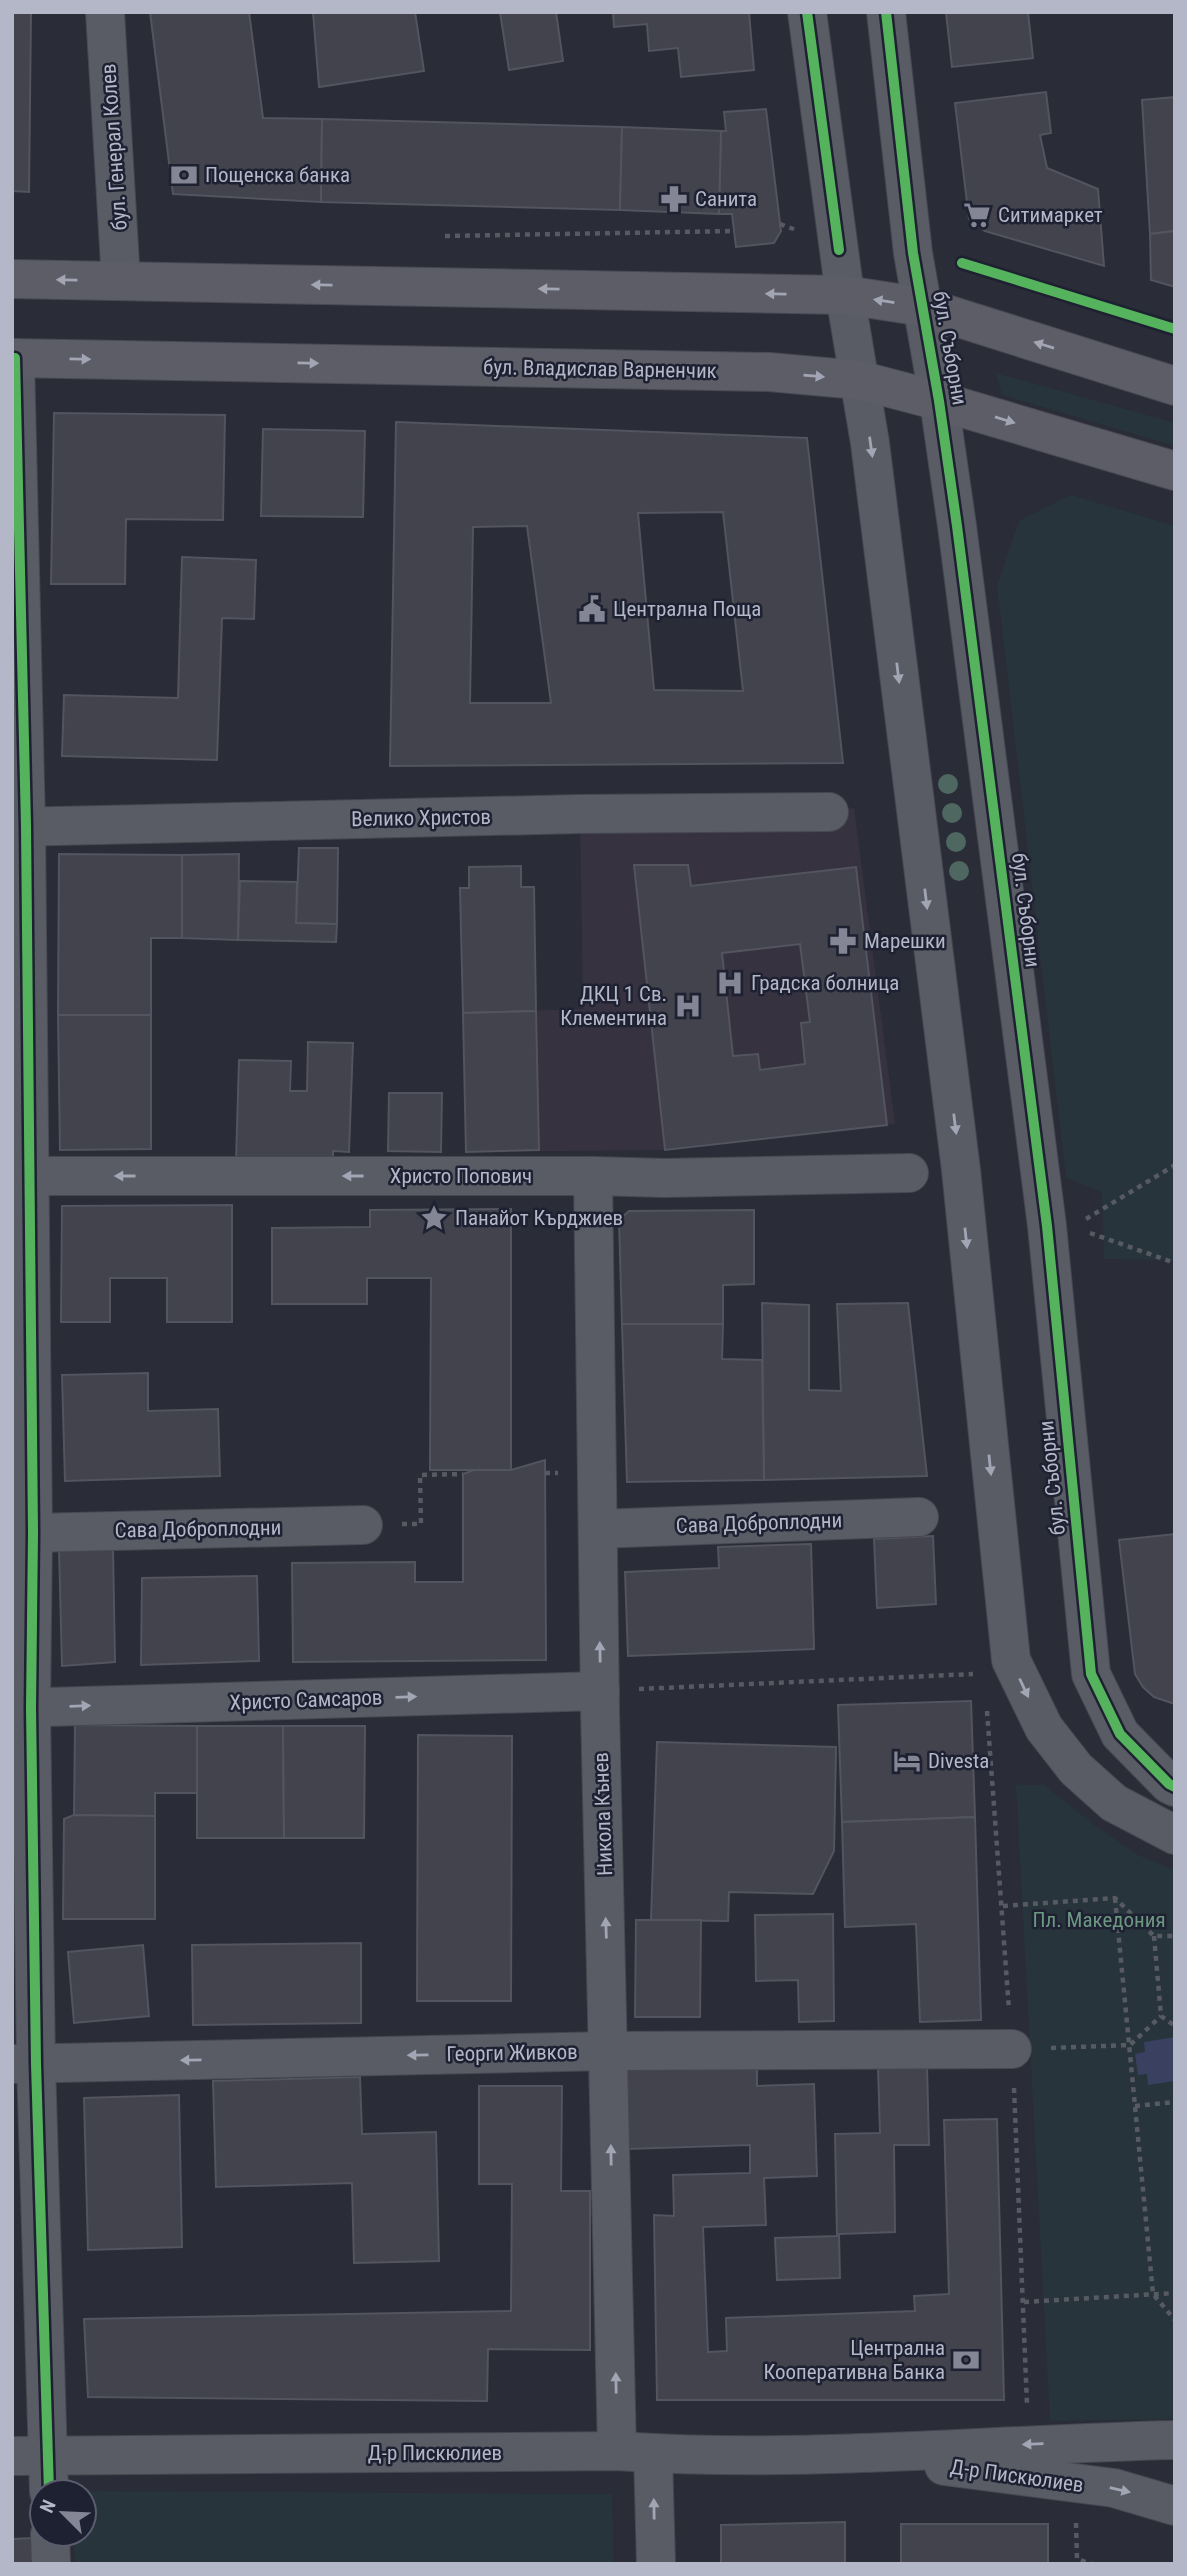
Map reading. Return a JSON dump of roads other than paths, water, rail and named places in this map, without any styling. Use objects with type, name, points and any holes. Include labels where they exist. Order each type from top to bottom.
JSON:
[{"type":"main road","points":[[12,279],[845,295],[924,307],[1175,386]]},
{"type":"main road","name":"бул. Владислав Варненчик","points":[[14,358],[756,372],[859,380],[1175,471]]},
{"type":"street","name":"бул. Генерал Колев","points":[[105,12],[121,281]]},
{"type":"street","points":[[807,12],[845,295],[870,443],[961,1170],[1011,1660],[1044,1728],[1076,1769],[1114,1803],[1175,1835]]},
{"type":"street","name":"бул. Съборни","points":[[886,12],[913,253],[939,401],[1047,1226],[1091,1674],[1120,1734],[1175,1787]]},
{"type":"street","points":[[14,358],[21,1176],[33,1533],[22,1708],[24,2064],[36,2468]]},
{"type":"street","name":"Велико Христов","points":[[19,827],[567,814],[829,812]]},
{"type":"street","name":"Христо Попович","points":[[21,1176],[666,1178],[909,1173]]},
{"type":"street","name":"Никола Кънев","points":[[593,1176],[600,1691],[609,2051],[635,2452],[656,2564]]},
{"type":"street","name":"Сава Доброплодни","points":[[598,1529],[919,1517]]},
{"type":"street","name":"Сава Доброплодни","points":[[33,1533],[363,1525]]},
{"type":"street","name":"Христо Самсаров","points":[[22,1708],[600,1691]]},
{"type":"street","name":"Георги Живков","points":[[24,2064],[609,2051],[1012,2049]]},
{"type":"street","name":"Д-р Пискюлиев","points":[[36,2468],[635,2452],[858,2455],[1029,2444],[1175,2440]]},
{"type":"street","name":"Д-р Пискюлиев","points":[[858,2455],[1114,2488],[1175,2506]]},
{"type":"water","points":[[1175,2037],[1175,2081],[1148,2085],[1147,2074],[1138,2075],[1135,2054],[1145,2052],[1144,2042]]},
{"type":"place","name":"Пощенска банка","points":[[184,175]]},
{"type":"place","name":"Санита","points":[[674,199]]},
{"type":"place","name":"Ситимаркет","points":[[977,215]]},
{"type":"place","name":"Централна Поща","points":[[592,609]]},
{"type":"place","name":"Марешки","points":[[843,941]]},
{"type":"place","name":"Градска болница","points":[[730,983]]},
{"type":"place","name":"ДКЦ 1 Св. Клементина","points":[[688,1006]]},
{"type":"place","name":"Панайот Кърджиев","points":[[434,1218]]},
{"type":"place","name":"Divesta","points":[[907,1761]]},
{"type":"place","name":"Централна Кооперативна Банка","points":[[966,2360]]},
{"type":"park label","name":"Пл. Македония","points":[[1099,1920]]}]
